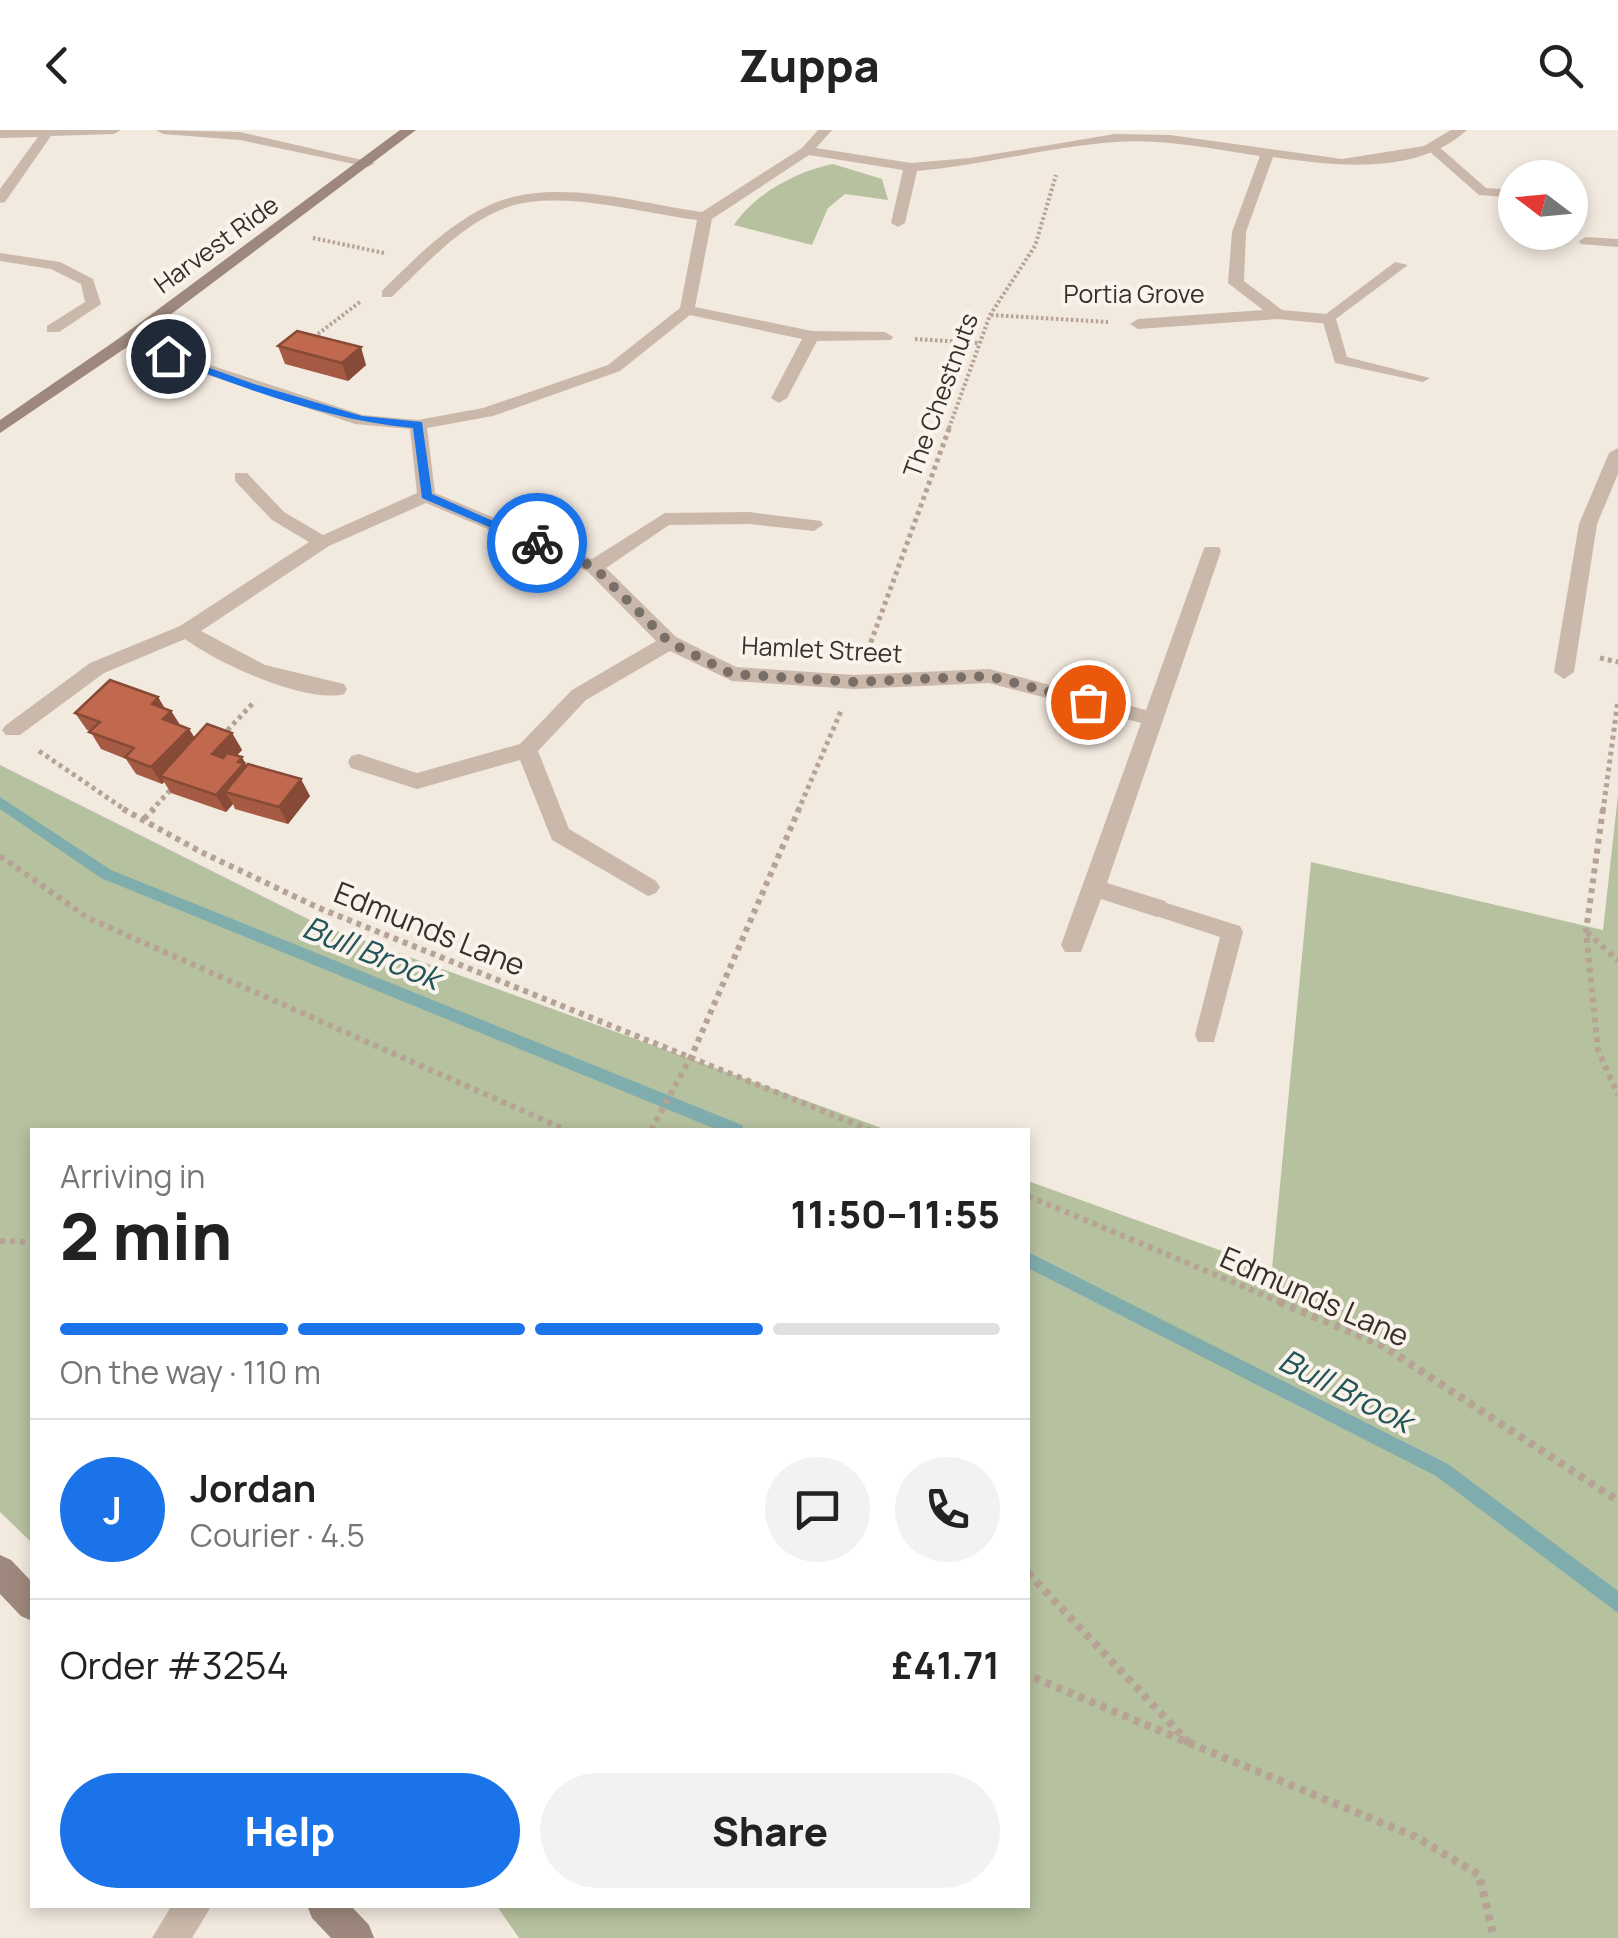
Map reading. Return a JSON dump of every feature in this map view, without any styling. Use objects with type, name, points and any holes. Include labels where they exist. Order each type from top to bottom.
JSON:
[{"type":"street","points":[[0,134],[114,130]]},
{"type":"street","points":[[163,130],[240,136],[368,163]]},
{"type":"street","name":"Harvest Ride","points":[[0,428],[124,342],[409,130]]},
{"type":"street","points":[[387,294],[452,234],[511,202],[552,198],[705,217],[807,152],[825,130]]},
{"type":"street","points":[[807,152],[912,166],[970,162],[1008,152],[1115,138],[1170,139],[1342,163],[1433,148],[1460,130]]},
{"type":"street","points":[[0,199],[47,133]]},
{"type":"street","name":"Portia Grove","points":[[1268,153],[1239,232],[1236,283],[1278,314]]},
{"type":"street","points":[[898,222],[912,166]]},
{"type":"street","points":[[124,342],[362,420],[418,425],[487,412],[614,368],[687,310],[705,217]]},
{"type":"street","points":[[0,257],[54,264],[88,282],[93,304],[53,329]]},
{"type":"street","points":[[1329,319],[1400,265]]},
{"type":"street","points":[[687,310],[812,336],[885,337]]},
{"type":"street","name":"Portia Grove","points":[[1138,324],[1278,314],[1329,319]]},
{"type":"street","points":[[779,398],[812,336]]},
{"type":"street","points":[[13,730],[97,668],[186,631],[322,542],[426,496],[418,425]]},
{"type":"street","points":[[1564,672],[1588,524],[1618,454]]},
{"type":"street","points":[[240,477],[278,516],[322,542]]},
{"type":"street","name":"Hamlet Street","points":[[426,496],[594,567],[669,642],[732,674],[854,682],[988,676],[1154,719]]},
{"type":"street","points":[[594,567],[665,519],[749,518],[814,525]]},
{"type":"street","points":[[1073,945],[1212,551]]},
{"type":"street","points":[[186,631],[208,648],[276,679],[336,689]]},
{"type":"street","points":[[359,762],[417,781],[527,750],[578,696],[669,642]]},
{"type":"street","points":[[527,750],[560,834],[648,887]]},
{"type":"street","points":[[1094,888],[1157,908]]},
{"type":"street","points":[[0,1571],[30,1603]]},
{"type":"street","points":[[170,1938],[192,1908]]},
{"type":"street","points":[[328,1908],[356,1938]]},
{"type":"lane","points":[[1433,148],[1483,192],[1498,193]]},
{"type":"lane","points":[[1588,241],[1618,243]]},
{"type":"lane","points":[[1329,319],[1340,360],[1422,378]]},
{"type":"lane","points":[[1157,908],[1232,932],[1206,1035]]},
{"type":"path","name":"The Chestnuts","points":[[865,660],[990,315],[1034,246],[1053,179],[1062,166]]},
{"type":"path","points":[[302,236],[422,260]]},
{"type":"path","points":[[250,386],[358,303],[387,294]]},
{"type":"path","name":"Portia Grove","points":[[990,315],[1138,324]]},
{"type":"path","points":[[885,337],[979,343]]},
{"type":"path","points":[[210,749],[276,679]]},
{"type":"path","points":[[1618,700],[1586,931],[1598,1050],[1618,1095]]},
{"type":"path","points":[[651,1128],[692,1056],[842,708]]},
{"type":"path","name":"Edmunds Lane","points":[[13,730],[72,776],[144,818],[326,912],[865,1128]]},
{"type":"path","points":[[1608,761],[1618,764]]},
{"type":"path","points":[[144,818],[183,776]]},
{"type":"path","points":[[0,856],[88,918],[561,1128]]},
{"type":"path","points":[[1586,931],[1618,960]]},
{"type":"path","name":"Edmunds Lane","points":[[1030,1197],[1380,1344],[1618,1501]]},
{"type":"path","points":[[0,1242],[30,1242]]},
{"type":"path","points":[[1030,1575],[1190,1743]]},
{"type":"path","points":[[1030,1677],[1416,1837],[1478,1875],[1494,1938]]},
{"type":"green space","points":[[833,164],[882,179],[888,200],[845,194],[828,208],[812,245],[734,225],[753,203],[778,185]]},
{"type":"green space","points":[[0,765],[318,924],[881,1128],[30,1128],[30,1541],[0,1512]]},
{"type":"green space","points":[[1618,795],[1618,1938],[519,1938],[498,1908],[1030,1908],[1030,1182],[1272,1269],[1311,862],[1603,930]]},
{"type":"building","points":[[297,331],[361,347],[342,363],[278,346]]},
{"type":"building","points":[[110,680],[158,697],[152,704],[171,711],[163,719],[189,729],[151,767],[125,757],[134,748],[89,732],[100,722],[75,713]]},
{"type":"building","points":[[207,724],[232,733],[212,754],[242,757],[238,762],[244,763],[216,795],[160,776]]},
{"type":"building","points":[[248,764],[301,779],[279,807],[225,792]]},
{"type":"waterway","name":"Bull Brook","points":[[0,802],[106,874],[731,1128]]},
{"type":"waterway","name":"Bull Brook","points":[[1030,1261],[1442,1470],[1618,1603]]},
{"type":"way so far","points":[[537,543],[594,567],[669,642],[732,674],[854,682],[988,676],[1088,702]]},
{"type":"route","points":[[168,356],[362,420],[418,425],[426,496],[537,543]]}]
